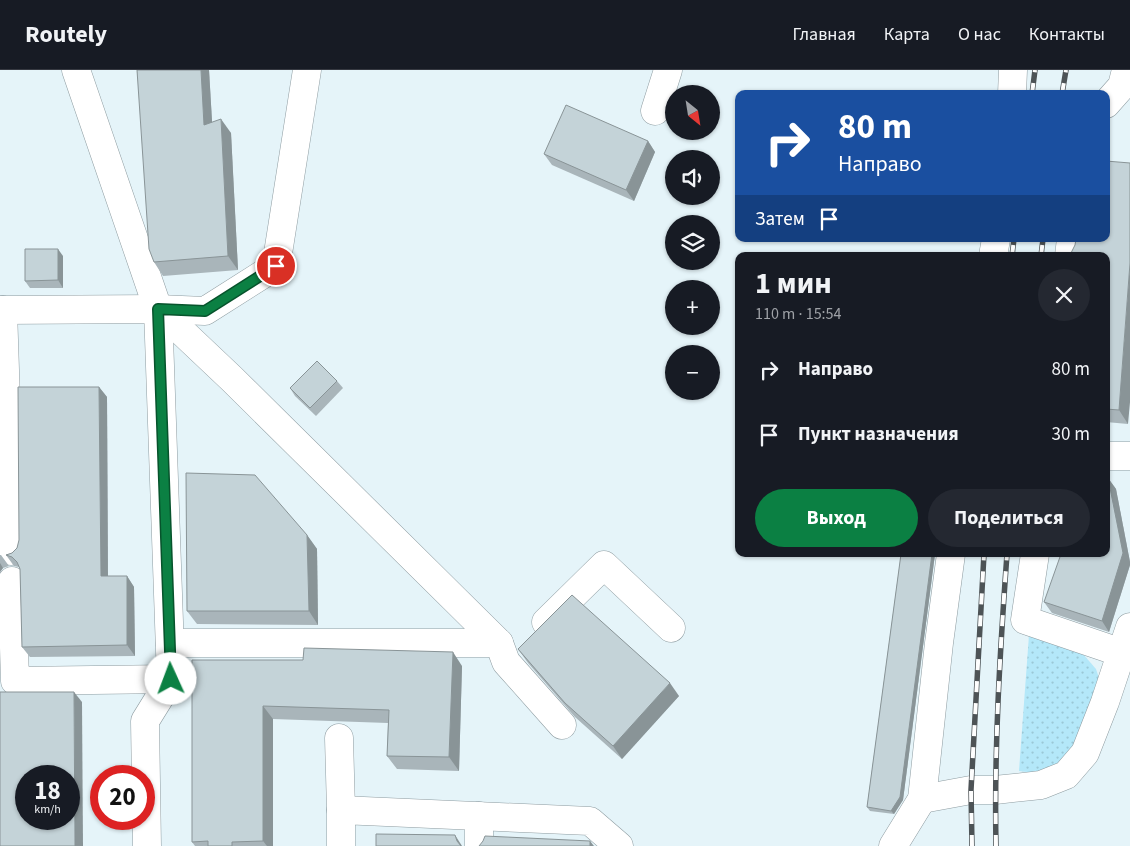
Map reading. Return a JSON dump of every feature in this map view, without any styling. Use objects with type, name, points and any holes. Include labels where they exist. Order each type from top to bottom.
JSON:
[{"type":"lane","points":[[76,70],[158,309],[171,679],[144,721],[147,846]]},
{"type":"lane","points":[[10,551],[1,310],[158,309],[205,311],[276,266],[307,70]]},
{"type":"lane","points":[[654,111],[668,70]]},
{"type":"lane","points":[[1012,90],[1013,70]]},
{"type":"lane","points":[[1110,100],[1122,86],[1126,70]]},
{"type":"lane","points":[[158,309],[232,379],[503,653],[562,725]]},
{"type":"lane","points":[[1110,456],[1130,456]]},
{"type":"lane","points":[[893,846],[922,799],[951,557]]},
{"type":"lane","points":[[1035,557],[1025,620],[1122,653]]},
{"type":"lane","points":[[170,643],[503,653],[604,565],[671,628]]},
{"type":"lane","points":[[12,581],[15,681],[171,679]]},
{"type":"lane","points":[[922,799],[971,790],[995,790],[1041,785],[1066,775],[1085,753],[1130,627]]},
{"type":"lane","points":[[339,738],[341,846]]},
{"type":"lane","points":[[341,810],[590,821],[619,846]]},
{"type":"lane","points":[[479,846],[480,816]]},
{"type":"shaded area","points":[[1029,635],[1083,654],[1096,669],[1103,690],[1065,760],[1050,770],[1034,773],[1019,771]]},
{"type":"building","points":[[137,70],[201,70],[204,125],[221,119],[228,256],[154,262],[149,249]]},
{"type":"building","points":[[566,105],[648,141],[626,190],[544,154]]},
{"type":"building","points":[[1110,161],[1130,163],[1130,263],[1119,410],[1110,409],[1110,252],[1072,252],[1076,242],[1110,242]]},
{"type":"building","points":[[25,249],[58,249],[58,280],[25,281]]},
{"type":"building","points":[[317,361],[337,381],[310,408],[290,388]]},
{"type":"building","points":[[18,387],[99,387],[101,576],[127,576],[127,645],[22,647],[20,569],[12,557],[6,555],[12,553],[17,548],[19,540]]},
{"type":"building","points":[[186,473],[255,475],[307,535],[309,611],[187,611]]},
{"type":"building","points":[[1110,488],[1123,553],[1102,621],[1044,602],[1060,557],[1110,557]]},
{"type":"building","points":[[901,557],[932,557],[900,797],[891,811],[867,807]]},
{"type":"building","points":[[572,595],[670,683],[613,746],[565,703],[518,649]]},
{"type":"building","points":[[304,648],[453,652],[449,757],[387,756],[389,710],[263,706],[263,841],[232,842],[232,846],[208,846],[208,841],[192,842],[192,660],[303,660]]},
{"type":"building","points":[[0,692],[74,692],[74,765],[15,765],[15,830],[75,830],[75,846],[0,846]]},
{"type":"building","points":[[376,834],[455,835],[461,846],[376,846]]},
{"type":"building","points":[[485,836],[590,841],[590,846],[479,846]]},
{"type":"railway","points":[[1032,90],[1035,70]]},
{"type":"railway","points":[[1063,90],[1066,70]]},
{"type":"railway","points":[[1012,252],[1014,242]]},
{"type":"railway","points":[[1041,252],[1043,242]]},
{"type":"railway","points":[[972,846],[971,790],[984,557]]},
{"type":"railway","points":[[996,846],[998,700],[1007,557]]},
{"type":"route","points":[[171,679],[158,309],[205,311],[276,266]]}]
